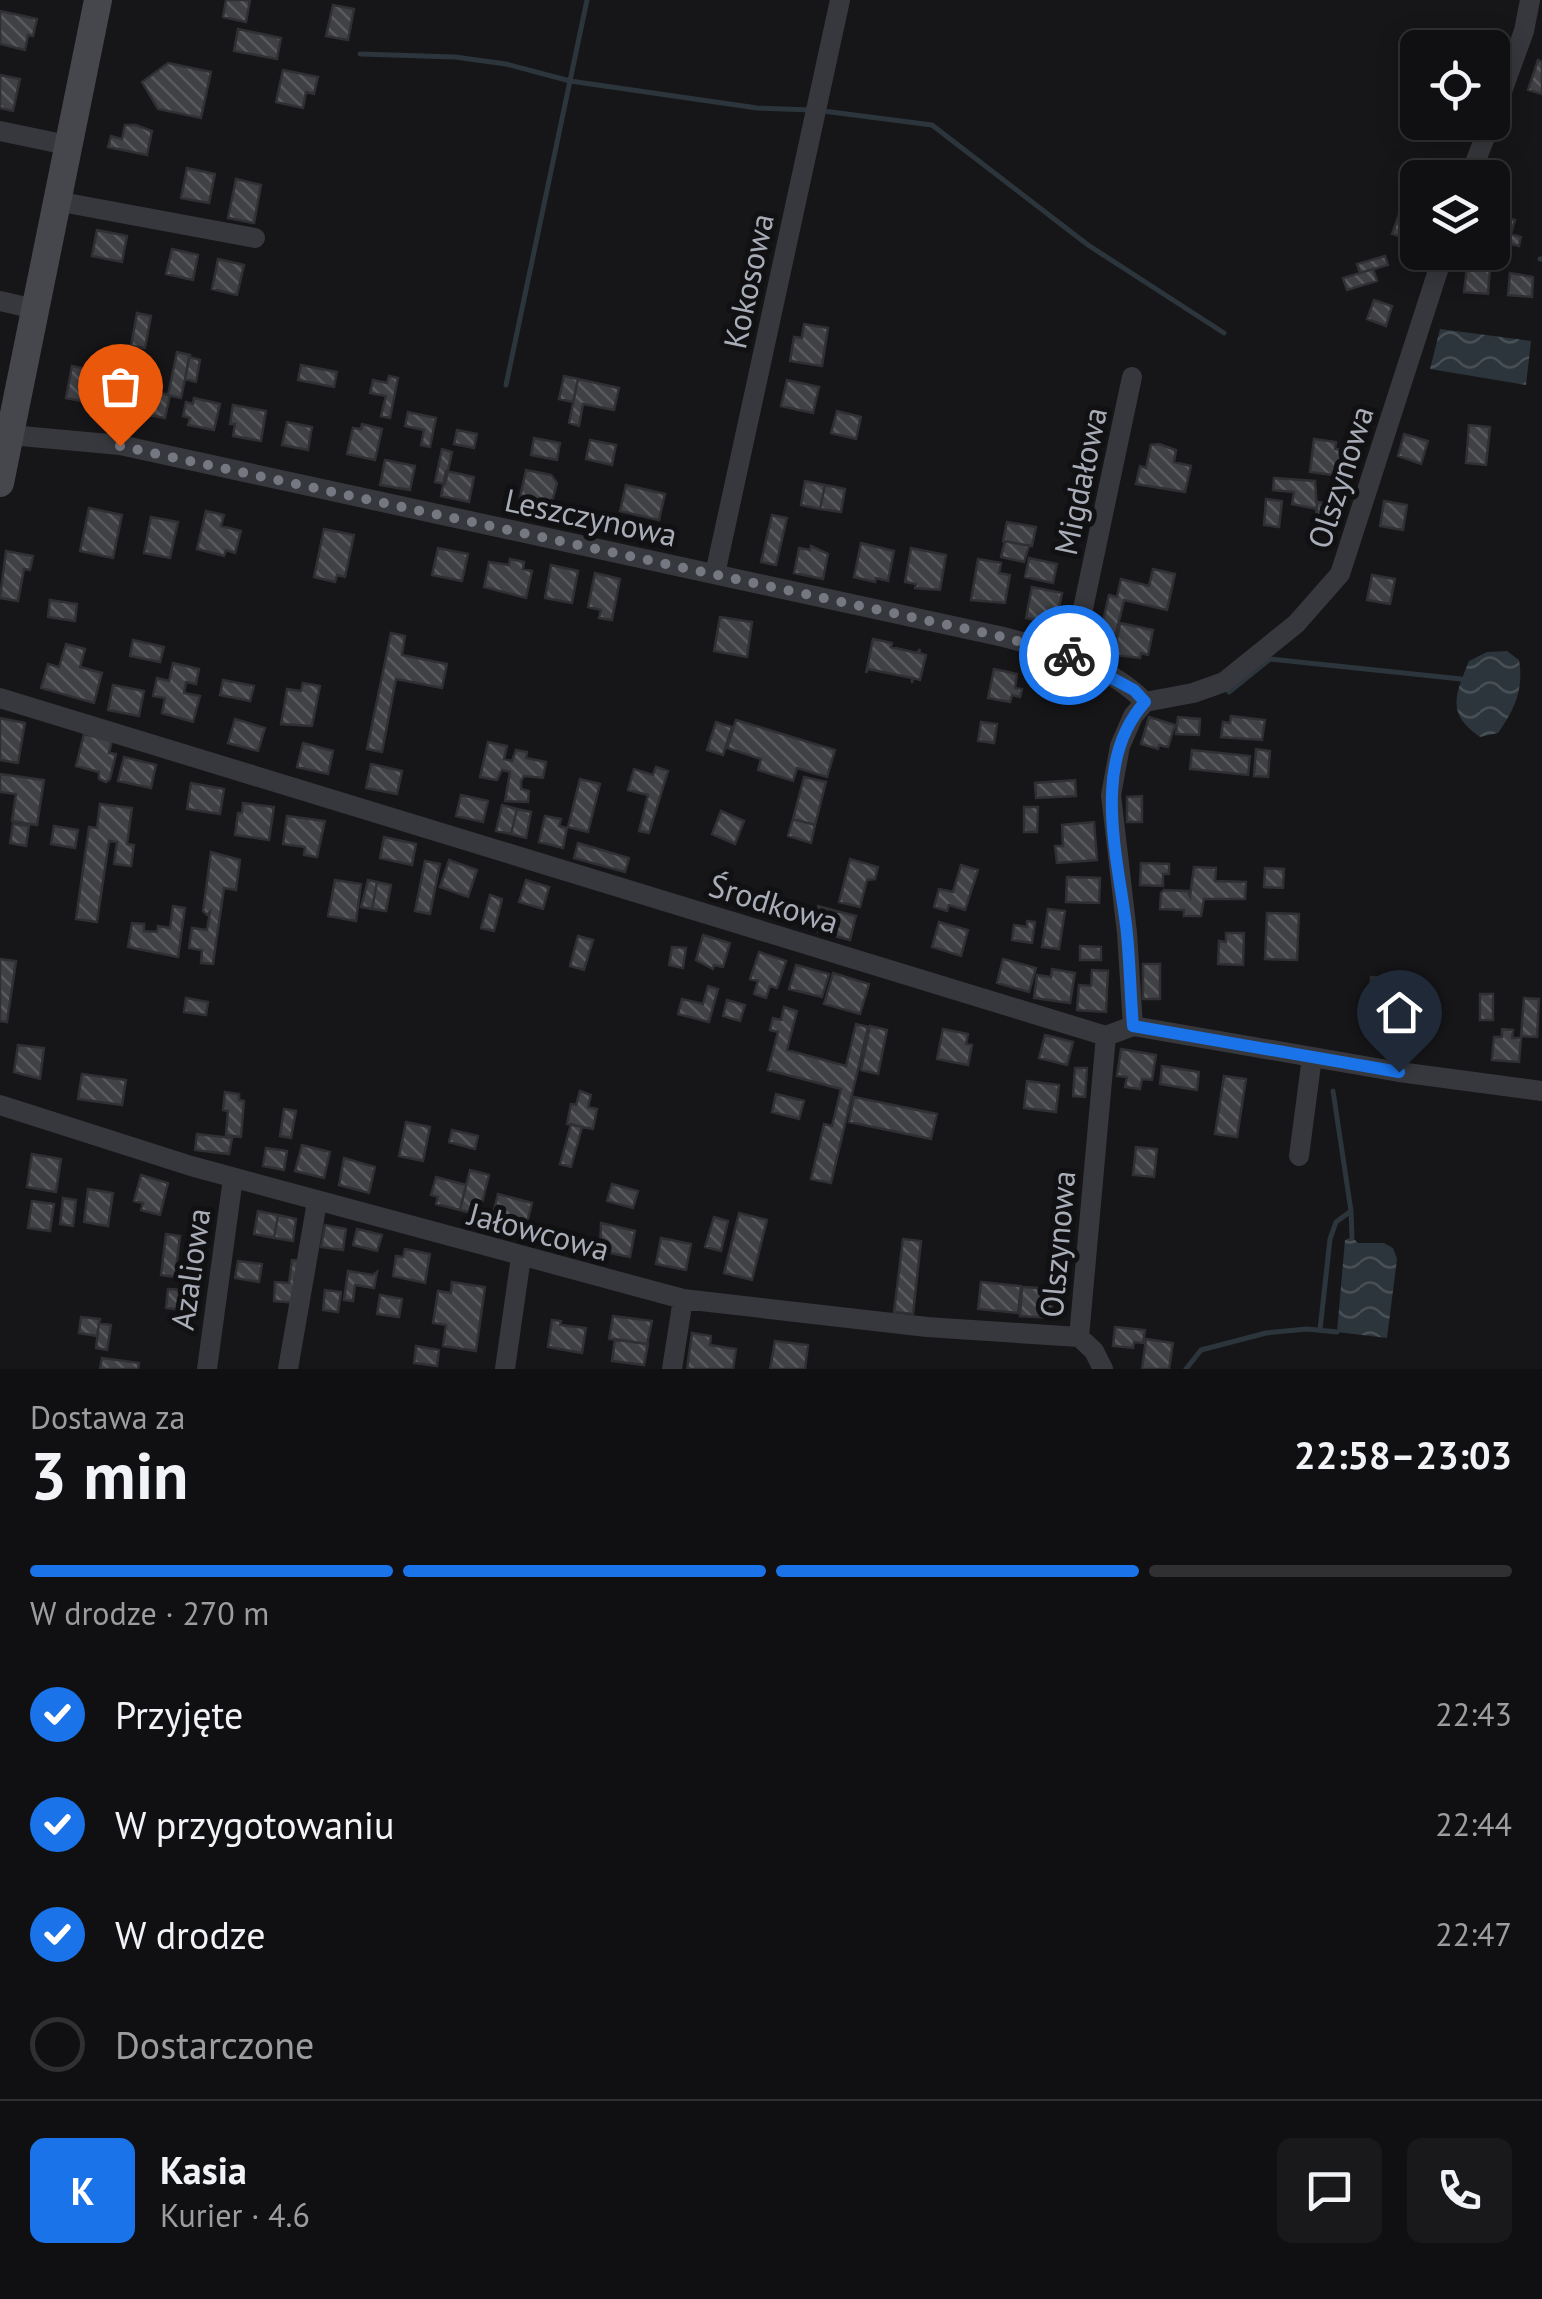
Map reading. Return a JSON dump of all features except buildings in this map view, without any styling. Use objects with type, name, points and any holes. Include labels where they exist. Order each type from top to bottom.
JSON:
[{"type":"street","points":[[0,482],[98,0]]},
{"type":"street","name":"Kokosowa","points":[[715,574],[840,0]]},
{"type":"street","points":[[1510,70],[1530,0]]},
{"type":"street","points":[[0,131],[68,145]]},
{"type":"street","points":[[56,201],[254,238]]},
{"type":"street","name":"Olszynowa","points":[[1145,702],[1193,693],[1224,682],[1296,624],[1340,574],[1438,270]]},
{"type":"street","points":[[0,301],[34,309]]},
{"type":"street","name":"Migdałowa","points":[[1072,656],[1132,377]]},
{"type":"street","name":"Leszczynowa","points":[[10,435],[120,446],[999,636],[1072,656],[1134,690],[1145,702]]},
{"type":"street","name":"Środkowa","points":[[0,698],[1106,1036]]},
{"type":"street","points":[[1133,1026],[1111,795],[1120,746],[1133,716],[1145,702]]},
{"type":"street","points":[[1106,1036],[1133,1026],[1542,1091]]},
{"type":"street","name":"Olszynowa","points":[[1079,1337],[1106,1036]]},
{"type":"street","points":[[1299,1156],[1312,1057]]},
{"type":"street","name":"Jałowcowa","points":[[0,1105],[317,1202],[684,1299],[927,1327],[1079,1337]]},
{"type":"street","name":"Azaliowa","points":[[207,1369],[233,1178]]},
{"type":"street","points":[[288,1369],[317,1202]]},
{"type":"street","points":[[504,1369],[520,1257]]},
{"type":"street","points":[[672,1369],[684,1299]]},
{"type":"street","points":[[1079,1337],[1094,1351],[1103,1369]]},
{"type":"water","points":[[1440,329],[1531,341],[1526,385],[1430,369]]},
{"type":"water","points":[[1507,651],[1519,660],[1517,698],[1498,733],[1480,737],[1458,712],[1460,684],[1469,661],[1487,652]]},
{"type":"water","points":[[1352,1237],[1358,1243],[1384,1243],[1393,1248],[1397,1259],[1387,1338],[1337,1332],[1345,1240]]},
{"type":"waterway","points":[[506,385],[587,0]]},
{"type":"waterway","points":[[360,54],[455,57],[506,64],[570,81],[757,108],[812,110]]},
{"type":"waterway","points":[[823,111],[932,125],[1088,245],[1224,333]]},
{"type":"waterway","points":[[1229,692],[1270,659],[1461,679]]},
{"type":"waterway","points":[[1320,1330],[1330,1239],[1336,1222],[1351,1211],[1333,1091]]},
{"type":"waterway","points":[[1351,1211],[1352,1237]]},
{"type":"waterway","points":[[1186,1369],[1201,1350],[1266,1333],[1307,1329],[1337,1332]]},
{"type":"way so far","points":[[120,446],[999,636],[1069,655]]},
{"type":"route","points":[[1069,655],[1134,690],[1145,702],[1133,716],[1120,746],[1111,795],[1133,1026],[1399,1072]]}]
